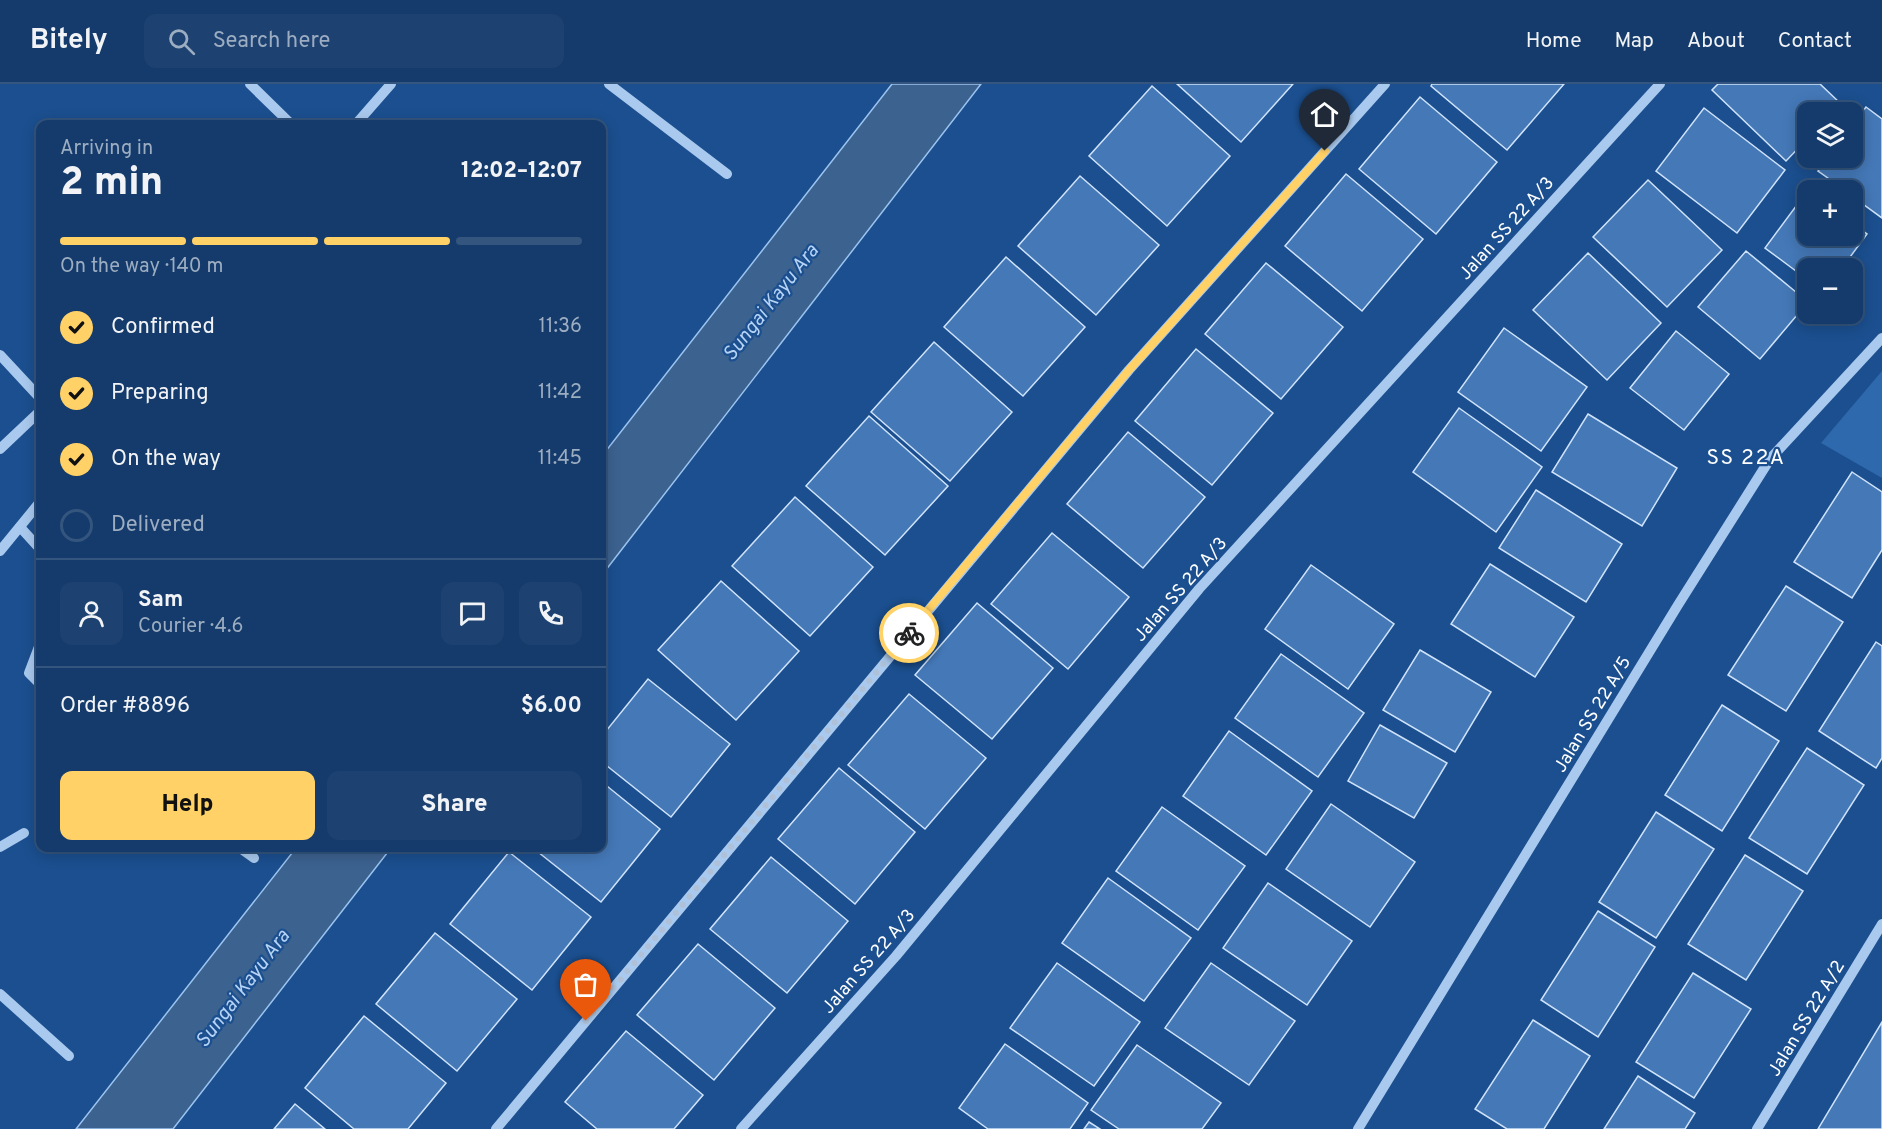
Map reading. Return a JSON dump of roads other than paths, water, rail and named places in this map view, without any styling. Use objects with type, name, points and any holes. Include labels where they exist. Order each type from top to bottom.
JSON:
[{"type":"street","points":[[250,84],[287,120]]},
{"type":"street","points":[[360,120],[391,84]]},
{"type":"street","points":[[609,84],[727,174]]},
{"type":"street","points":[[496,1129],[1129,370],[1385,84]]},
{"type":"street","name":"Jalan SS 22 A/3","points":[[741,1129],[896,956],[1199,589],[1660,84]]},
{"type":"street","name":"Jalan SS 22 A/5","points":[[1358,1129],[1678,605],[1770,459],[1882,338]]},
{"type":"street","points":[[0,355],[36,394]]},
{"type":"street","points":[[0,448],[36,415]]},
{"type":"street","points":[[0,551],[36,507]]},
{"type":"street","points":[[20,527],[36,545]]},
{"type":"street","points":[[36,655],[29,673],[36,680]]},
{"type":"street","points":[[0,847],[24,833]]},
{"type":"street","points":[[246,852],[254,858]]},
{"type":"street","name":"Jalan SS 22 A/2","points":[[1757,1129],[1882,924]]},
{"type":"street","points":[[0,994],[69,1056]]},
{"type":"water","name":"Sungai Kayu Ara","points":[[892,84],[981,84],[606,570],[606,451]]},
{"type":"water","name":"Sungai Kayu Ara","points":[[293,852],[388,852],[173,1129],[76,1129]]},
{"type":"district","name":"SS 22A","points":[[1746,457]]}]
